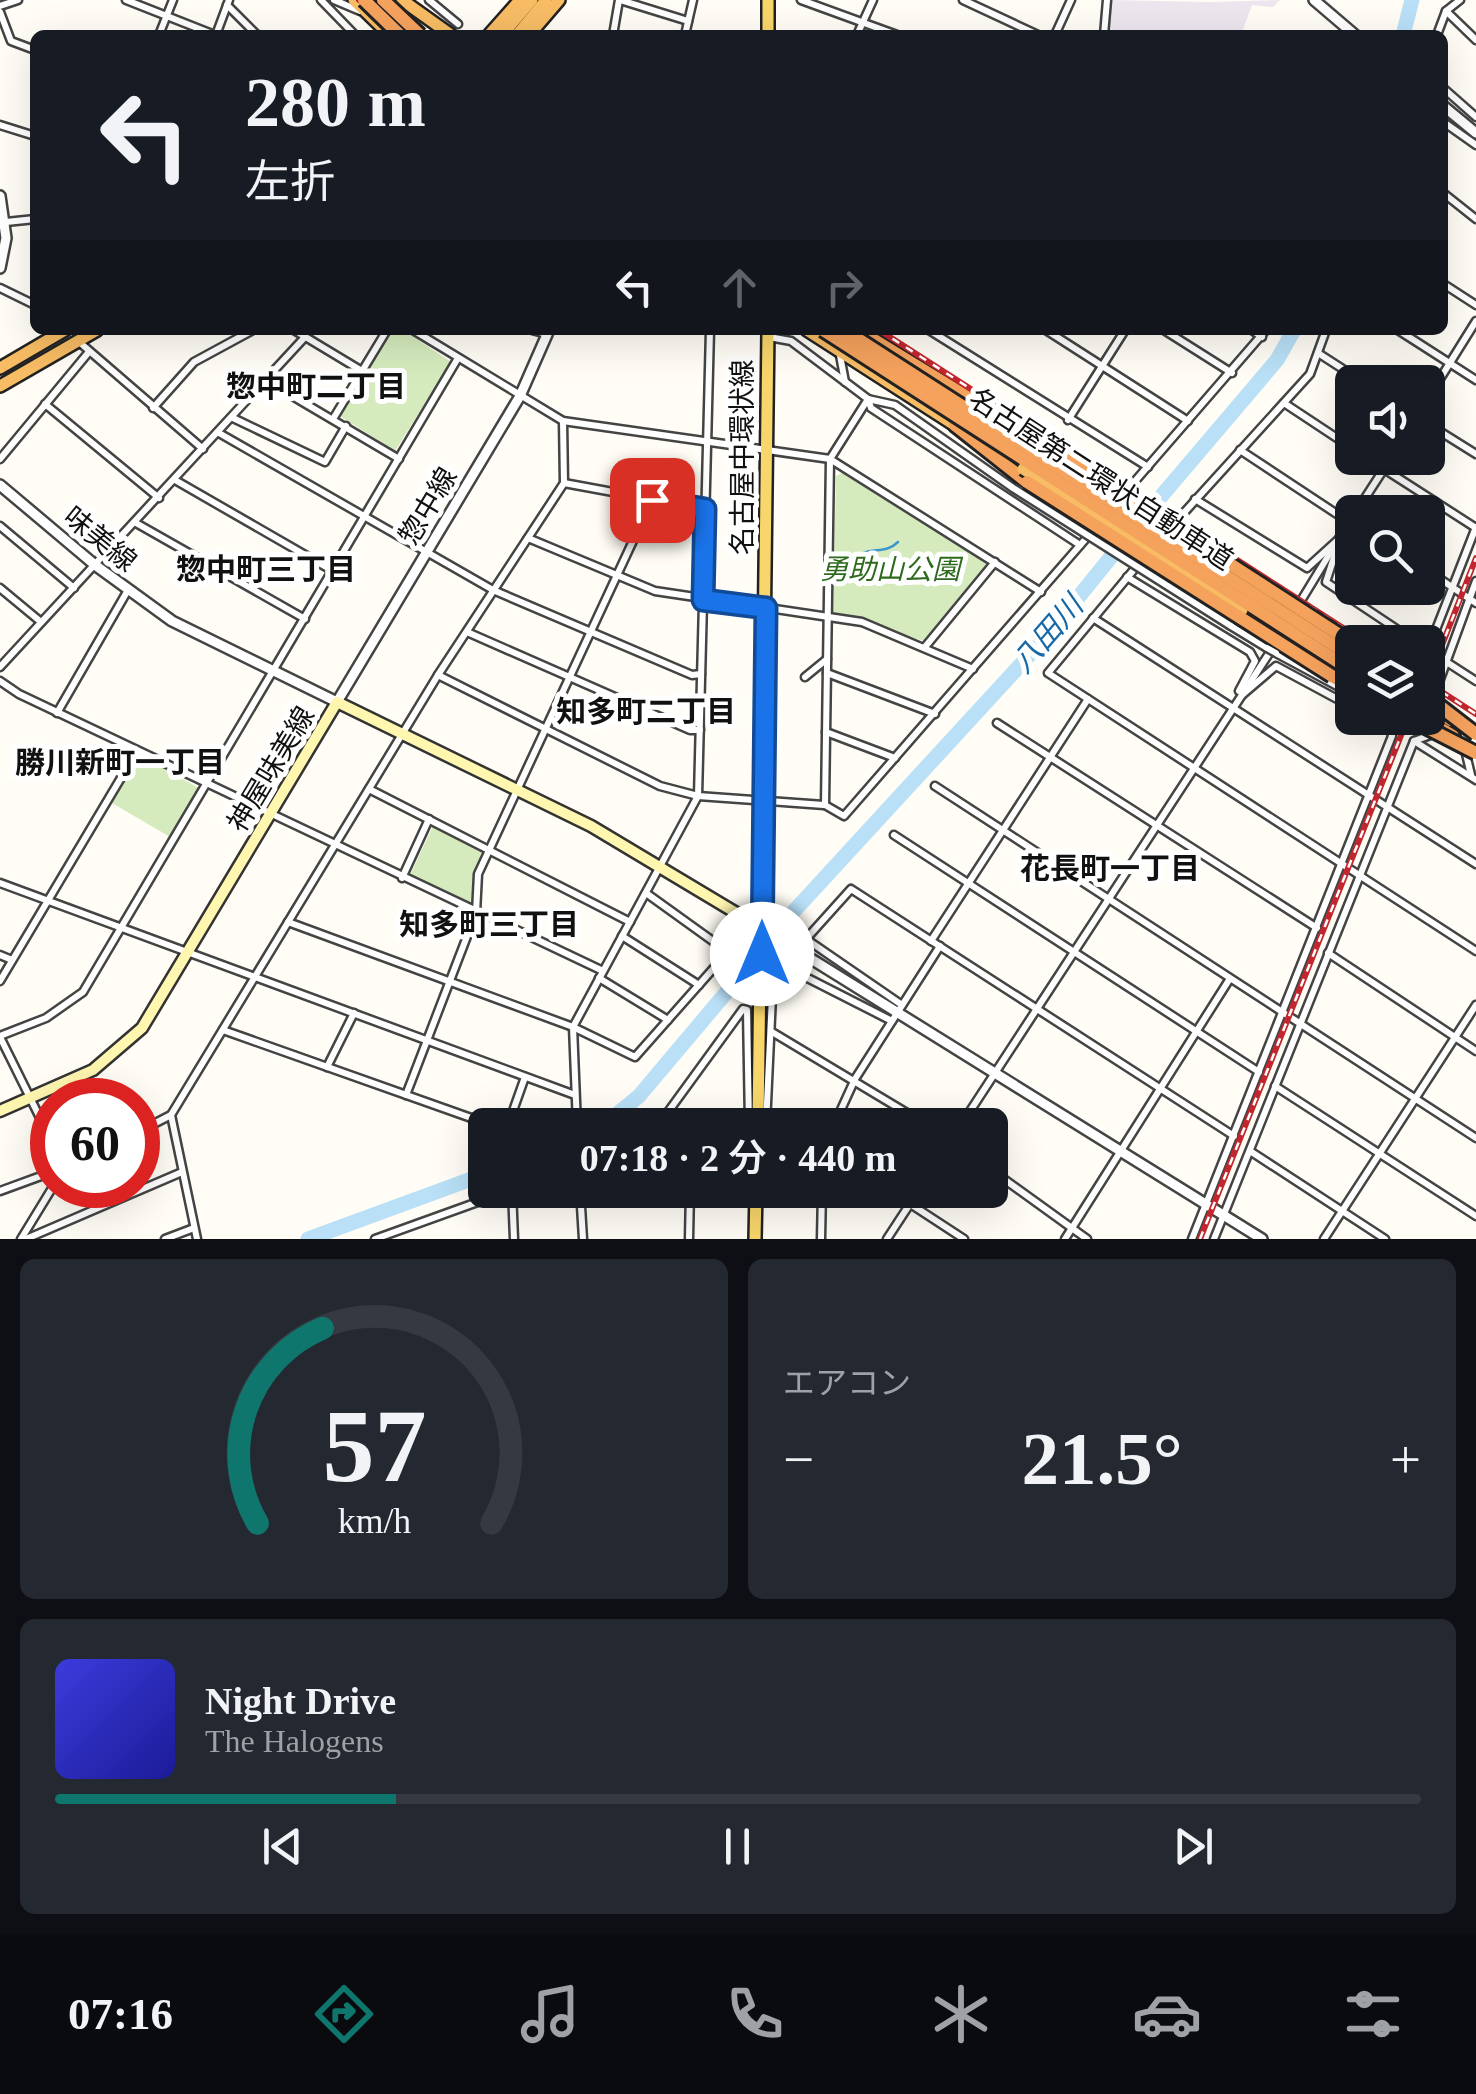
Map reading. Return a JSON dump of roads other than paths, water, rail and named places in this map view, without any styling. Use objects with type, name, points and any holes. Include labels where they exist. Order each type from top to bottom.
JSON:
[{"type":"highway","points":[[354,0],[394,30]]},
{"type":"highway","points":[[382,0],[411,30]]},
{"type":"highway","points":[[392,0],[454,29]]},
{"type":"highway","points":[[493,30],[520,0]]},
{"type":"highway","points":[[506,30],[532,0]]},
{"type":"highway","points":[[521,30],[546,0]]},
{"type":"highway","points":[[533,30],[558,0]]},
{"type":"highway","points":[[402,5],[414,30]]},
{"type":"highway","points":[[402,5],[424,30]]},
{"type":"highway","points":[[365,6],[386,30]]},
{"type":"highway","points":[[0,368],[53,335]]},
{"type":"highway","points":[[0,386],[88,335]]},
{"type":"highway","points":[[815,335],[1335,678]]},
{"type":"highway","name":"名古屋第二環状自動車道","points":[[831,335],[1335,660]]},
{"type":"highway","name":"名古屋第二環状自動車道","points":[[852,335],[1335,639]]},
{"type":"highway","points":[[864,335],[1335,639]]},
{"type":"highway","points":[[1050,452],[1335,639]]},
{"type":"highway","points":[[1026,476],[1306,651],[1335,675]]},
{"type":"highway","points":[[1445,712],[1476,733]]},
{"type":"highway","points":[[1445,734],[1474,755]]},
{"type":"highway","points":[[1436,735],[1474,755]]},
{"type":"highway","points":[[1439,735],[1474,755]]},
{"type":"main road","points":[[768,0],[768,30]]},
{"type":"main road","name":"名古屋中環状線","points":[[760,1108],[768,335]]},
{"type":"main road","name":"神屋味美線","points":[[75,1078],[129,1042],[152,1013],[338,702],[661,865],[763,929]]},
{"type":"main road","name":"神屋味美線","points":[[0,1110],[30,1099]]},
{"type":"main road","points":[[755,1239],[756,1208]]},
{"type":"street","points":[[18,0],[0,9],[11,41],[30,48]]},
{"type":"street","points":[[126,0],[202,30]]},
{"type":"street","points":[[161,30],[173,0]]},
{"type":"street","points":[[321,0],[351,30]]},
{"type":"street","points":[[334,0],[365,6]]},
{"type":"street","points":[[429,0],[454,29]]},
{"type":"street","points":[[614,30],[619,0],[688,21]]},
{"type":"street","points":[[686,30],[693,0]]},
{"type":"street","points":[[801,0],[829,4],[886,30]]},
{"type":"street","points":[[859,30],[873,0]]},
{"type":"street","points":[[963,0],[1027,30]]},
{"type":"street","points":[[1056,30],[1071,0]]},
{"type":"street","points":[[1104,30],[1107,0]]},
{"type":"street","points":[[1439,30],[1446,11],[1460,0]]},
{"type":"street","points":[[1317,1],[1349,30]]},
{"type":"street","points":[[217,30],[228,2],[253,30]]},
{"type":"street","points":[[1446,11],[1476,40]]},
{"type":"street","points":[[1448,93],[1476,117]]},
{"type":"street","points":[[1448,111],[1476,132]]},
{"type":"street","points":[[0,125],[30,134]]},
{"type":"street","points":[[1448,125],[1476,145]]},
{"type":"street","points":[[0,196],[6,222],[0,268]]},
{"type":"street","points":[[1448,197],[1476,220]]},
{"type":"street","points":[[6,222],[30,220]]},
{"type":"street","points":[[1448,287],[1476,305]]},
{"type":"street","points":[[0,288],[30,302]]},
{"type":"street","points":[[1445,370],[1476,321]]},
{"type":"street","points":[[153,408],[194,362],[244,335]]},
{"type":"street","points":[[302,335],[362,371]]},
{"type":"street","points":[[333,419],[384,335]]},
{"type":"street","points":[[421,335],[563,421],[830,459],[1042,592]]},
{"type":"street","name":"惣中線","points":[[338,702],[520,396],[548,335]]},
{"type":"street","points":[[576,1108],[574,1027],[698,796],[710,335]]},
{"type":"street","points":[[771,335],[791,341],[868,399],[902,410],[1013,488],[1231,626],[1335,682]]},
{"type":"street","points":[[937,335],[1148,467]]},
{"type":"street","points":[[1054,335],[1188,421]]},
{"type":"street","points":[[1068,420],[1121,335]]},
{"type":"street","points":[[1172,335],[1232,373]]},
{"type":"street","points":[[438,675],[660,786],[698,796],[825,804],[844,816],[1262,335]]},
{"type":"street","points":[[1324,335],[1310,374],[1126,577],[1048,672],[1476,952]]},
{"type":"street","points":[[1406,335],[1476,380]]},
{"type":"street","points":[[0,666],[305,337]]},
{"type":"street","points":[[78,341],[88,354],[203,449]]},
{"type":"street","points":[[838,350],[846,382]]},
{"type":"street","points":[[1318,353],[1337,365]]},
{"type":"street","points":[[0,459],[88,354]]},
{"type":"street","points":[[30,1097],[0,1037],[46,1018],[83,992],[458,358]]},
{"type":"street","points":[[266,381],[400,459]]},
{"type":"street","points":[[825,804],[830,459],[868,399]]},
{"type":"street","points":[[868,399],[871,408],[1080,545]]},
{"type":"street","points":[[1284,403],[1335,437]]},
{"type":"street","points":[[45,404],[159,498]]},
{"type":"street","points":[[233,418],[324,462],[346,426]]},
{"type":"street","points":[[160,1121],[172,1115],[438,675],[564,484],[563,421]]},
{"type":"street","points":[[219,433],[493,590],[701,674]]},
{"type":"street","points":[[1445,435],[1476,454]]},
{"type":"street","points":[[1240,450],[1335,509]]},
{"type":"street","points":[[1393,475],[1476,528],[1438,625]]},
{"type":"street","points":[[175,480],[333,571]]},
{"type":"street","points":[[564,484],[705,509]]},
{"type":"street","name":"味美線","points":[[0,485],[95,565],[172,621],[338,702]]},
{"type":"street","points":[[1195,499],[1306,568],[1335,542]]},
{"type":"street","points":[[406,1095],[476,913],[478,874],[652,500]]},
{"type":"street","points":[[136,523],[305,619]]},
{"type":"street","points":[[0,526],[74,588]]},
{"type":"street","points":[[528,538],[655,592],[862,622],[973,669]]},
{"type":"street","points":[[1299,604],[1335,546]]},
{"type":"street","points":[[1335,554],[1326,582],[1335,588]]},
{"type":"street","points":[[925,647],[995,562]]},
{"type":"street","points":[[1126,577],[1250,652],[1254,661],[1238,697]]},
{"type":"street","points":[[1445,658],[1472,600],[1476,581]]},
{"type":"street","points":[[1445,582],[1472,600]]},
{"type":"street","points":[[0,588],[42,622]]},
{"type":"street","points":[[57,712],[128,590]]},
{"type":"street","points":[[1360,605],[1390,625]]},
{"type":"street","points":[[1093,618],[1476,864]]},
{"type":"street","points":[[467,632],[700,730]]},
{"type":"street","points":[[972,1108],[1192,765],[1273,648]]},
{"type":"street","points":[[1306,651],[1315,674]]},
{"type":"street","points":[[805,678],[827,658]]},
{"type":"street","points":[[1445,661],[1476,681]]},
{"type":"street","points":[[1238,697],[1256,687],[1276,666],[1335,697]]},
{"type":"street","points":[[827,673],[934,714]]},
{"type":"street","points":[[0,681],[136,751],[601,975],[668,1020]]},
{"type":"street","points":[[931,940],[1088,698]]},
{"type":"street","points":[[997,722],[1317,928]]},
{"type":"street","points":[[826,732],[894,758]]},
{"type":"street","points":[[1192,1239],[1392,735]]},
{"type":"street","points":[[1414,740],[1431,735]]},
{"type":"street","points":[[1414,740],[1474,778]]},
{"type":"street","points":[[1214,1239],[1414,740]]},
{"type":"street","points":[[0,981],[136,751]]},
{"type":"street","points":[[1474,755],[1474,778]]},
{"type":"street","points":[[936,786],[1476,1138]]},
{"type":"street","points":[[369,788],[630,922]]},
{"type":"street","points":[[402,878],[429,819]]},
{"type":"street","points":[[894,835],[1259,1072]]},
{"type":"street","points":[[0,883],[575,1095]]},
{"type":"street","points":[[897,1013],[806,938],[852,889],[1234,1136]]},
{"type":"street","points":[[288,922],[574,1027],[635,1056],[728,952],[646,894]]},
{"type":"street","points":[[763,929],[1262,1239]]},
{"type":"street","points":[[622,936],[699,985]]},
{"type":"street","points":[[1314,938],[1476,1051]]},
{"type":"street","points":[[842,1108],[855,1078],[940,946]]},
{"type":"street","points":[[0,955],[12,960]]},
{"type":"street","points":[[762,1108],[772,1032],[773,975],[787,964],[897,1013]]},
{"type":"street","points":[[1066,1239],[1229,980]]},
{"type":"street","points":[[1324,1239],[1476,1005]]},
{"type":"street","points":[[671,1108],[743,1009],[747,1010],[749,1108]]},
{"type":"street","points":[[327,1067],[354,1013]]},
{"type":"street","points":[[223,1030],[468,1117]]},
{"type":"street","points":[[772,1032],[901,1108]]},
{"type":"street","points":[[514,1108],[526,1076]]},
{"type":"street","points":[[1275,1086],[1476,1216]]},
{"type":"street","points":[[172,1115],[198,1239]]},
{"type":"street","points":[[1250,1150],[1386,1239]]},
{"type":"street","points":[[24,1239],[182,1172]]},
{"type":"street","points":[[0,1191],[30,1180]]},
{"type":"street","points":[[1008,1182],[1087,1239]]},
{"type":"street","points":[[376,1239],[468,1206]]},
{"type":"street","points":[[24,1239],[41,1208]]},
{"type":"street","points":[[513,1208],[514,1239]]},
{"type":"street","points":[[581,1208],[583,1239]]},
{"type":"street","points":[[689,1239],[690,1208]]},
{"type":"street","points":[[821,1239],[822,1208]]},
{"type":"street","points":[[887,1239],[907,1208]]},
{"type":"street","points":[[916,1208],[964,1239]]},
{"type":"street","points":[[165,1239],[194,1228]]},
{"type":"waterway","name":"八田川","points":[[1404,30],[1412,0]]},
{"type":"waterway","name":"八田川","points":[[1141,520],[1277,360],[1291,335]]},
{"type":"waterway","points":[[856,557],[898,542]]},
{"type":"waterway","name":"八田川","points":[[783,923],[1047,636],[1123,542]]},
{"type":"waterway","name":"八田川","points":[[625,1108],[747,968]]},
{"type":"waterway","name":"八田川","points":[[308,1239],[468,1180]]},
{"type":"railway","points":[[359,0],[412,30]]},
{"type":"railway","points":[[887,335],[1339,625]]},
{"type":"railway","points":[[1445,637],[1476,558]]},
{"type":"railway","points":[[1445,694],[1476,714]]},
{"type":"railway","points":[[1200,1239],[1401,735]]},
{"type":"district","name":"惣中町二丁目","points":[[316,386]]},
{"type":"district","name":"惣中町三丁目","points":[[266,569]]},
{"type":"district","name":"知多町二丁目","points":[[646,711]]},
{"type":"district","name":"勝川新町一丁目","points":[[120,762]]},
{"type":"district","name":"花長町一丁目","points":[[1110,868]]},
{"type":"district","name":"知多町三丁目","points":[[489,924]]},
{"type":"park label","name":"勇助山公園","points":[[890,569]]}]
